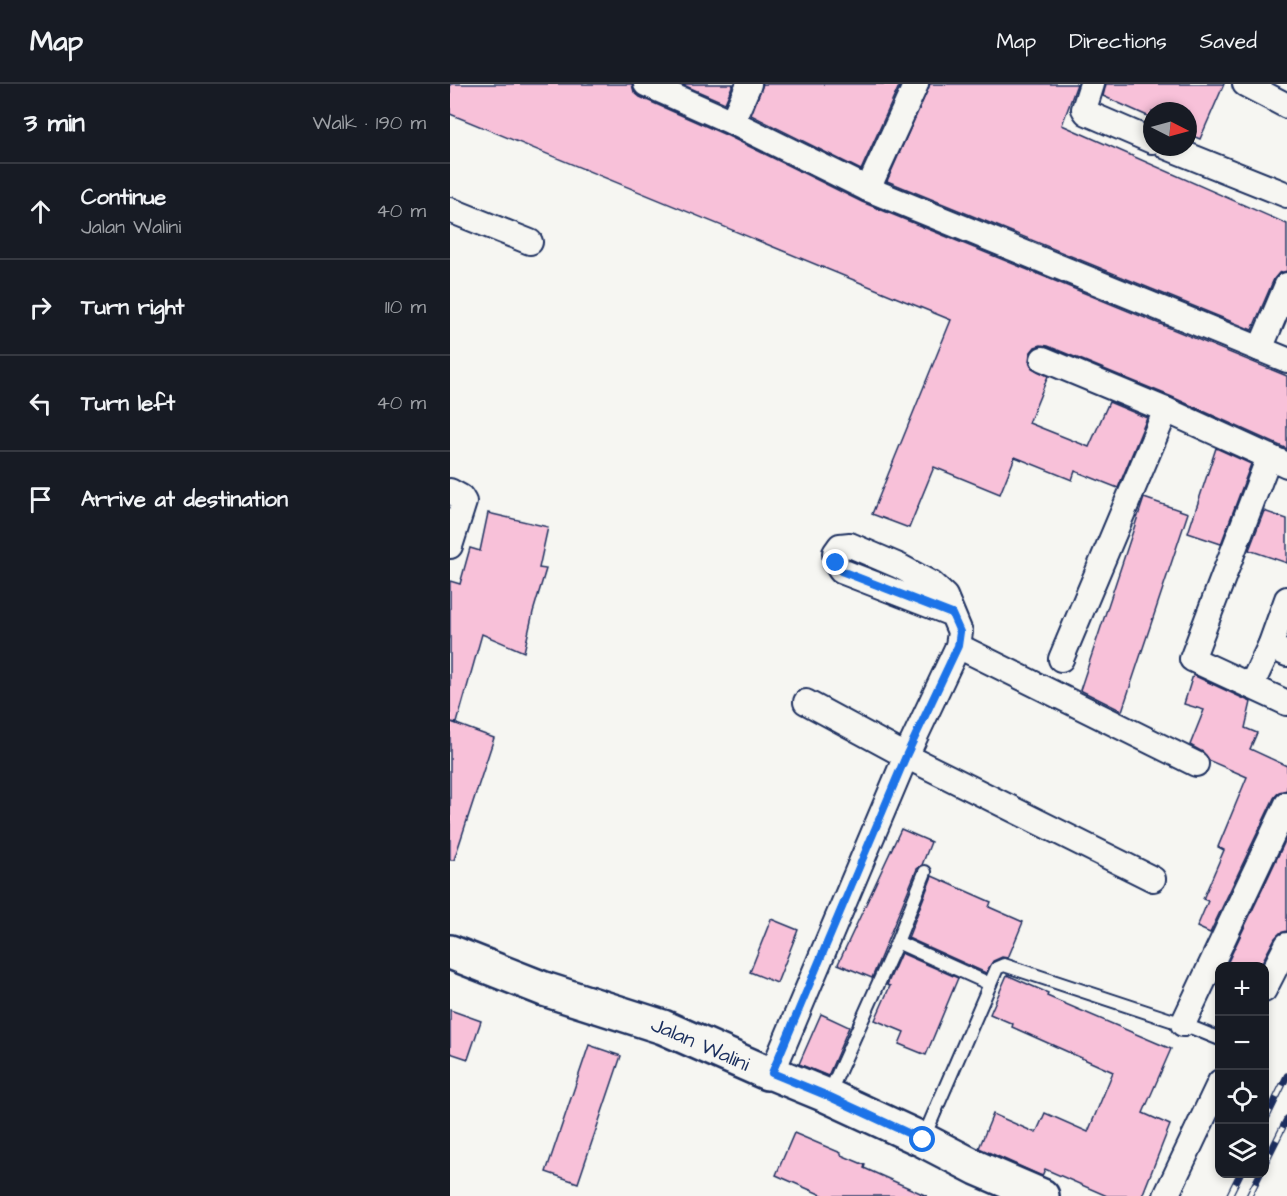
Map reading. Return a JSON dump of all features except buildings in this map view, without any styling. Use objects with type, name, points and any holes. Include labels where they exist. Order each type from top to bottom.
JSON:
[{"type":"street","points":[[645,84],[732,122],[868,189],[1287,360]]},
{"type":"street","points":[[732,122],[749,84]]},
{"type":"street","points":[[868,189],[916,84]]},
{"type":"street","points":[[1092,84],[1084,109],[1086,113],[1143,137]]},
{"type":"street","points":[[1245,84],[1287,106]]},
{"type":"street","points":[[1190,156],[1287,195]]},
{"type":"street","points":[[450,210],[530,242]]},
{"type":"street","points":[[1260,349],[1287,285]]},
{"type":"street","points":[[1043,359],[1166,410],[1278,461],[1192,659],[1287,703]]},
{"type":"street","points":[[1061,659],[1166,410]]},
{"type":"street","points":[[450,492],[461,497],[464,502],[450,546]]},
{"type":"street","points":[[1251,686],[1278,650],[1287,599]]},
{"type":"street","points":[[772,1073],[906,756],[958,646],[960,632],[952,614]]},
{"type":"street","points":[[958,646],[1196,764]]},
{"type":"street","points":[[806,702],[906,756],[1153,879]]},
{"type":"street","points":[[1183,1024],[1287,804]]},
{"type":"street","points":[[1269,980],[1287,945]]},
{"type":"street","name":"Jalan Walini","points":[[450,952],[544,990],[663,1027],[766,1073],[772,1073],[828,1096],[977,1168],[1042,1196]]},
{"type":"street","points":[[1166,1196],[1215,1093]]},
{"type":"lane","points":[[828,1096],[897,942],[925,872]]},
{"type":"lane","points":[[897,942],[990,984]]},
{"type":"lane","points":[[923,1140],[997,968],[1004,965],[1183,1024],[1215,1037]]},
{"type":"railway","points":[[1269,1113],[1287,1076]]},
{"type":"railway","points":[[1269,1155],[1287,1119]]},
{"type":"railway","points":[[1229,1196],[1238,1178]]},
{"type":"railway","points":[[1249,1196],[1258,1178]]},
{"type":"route","points":[[836,563],[841,571],[952,614],[960,632],[958,646],[906,756],[772,1073],[923,1140]]}]
